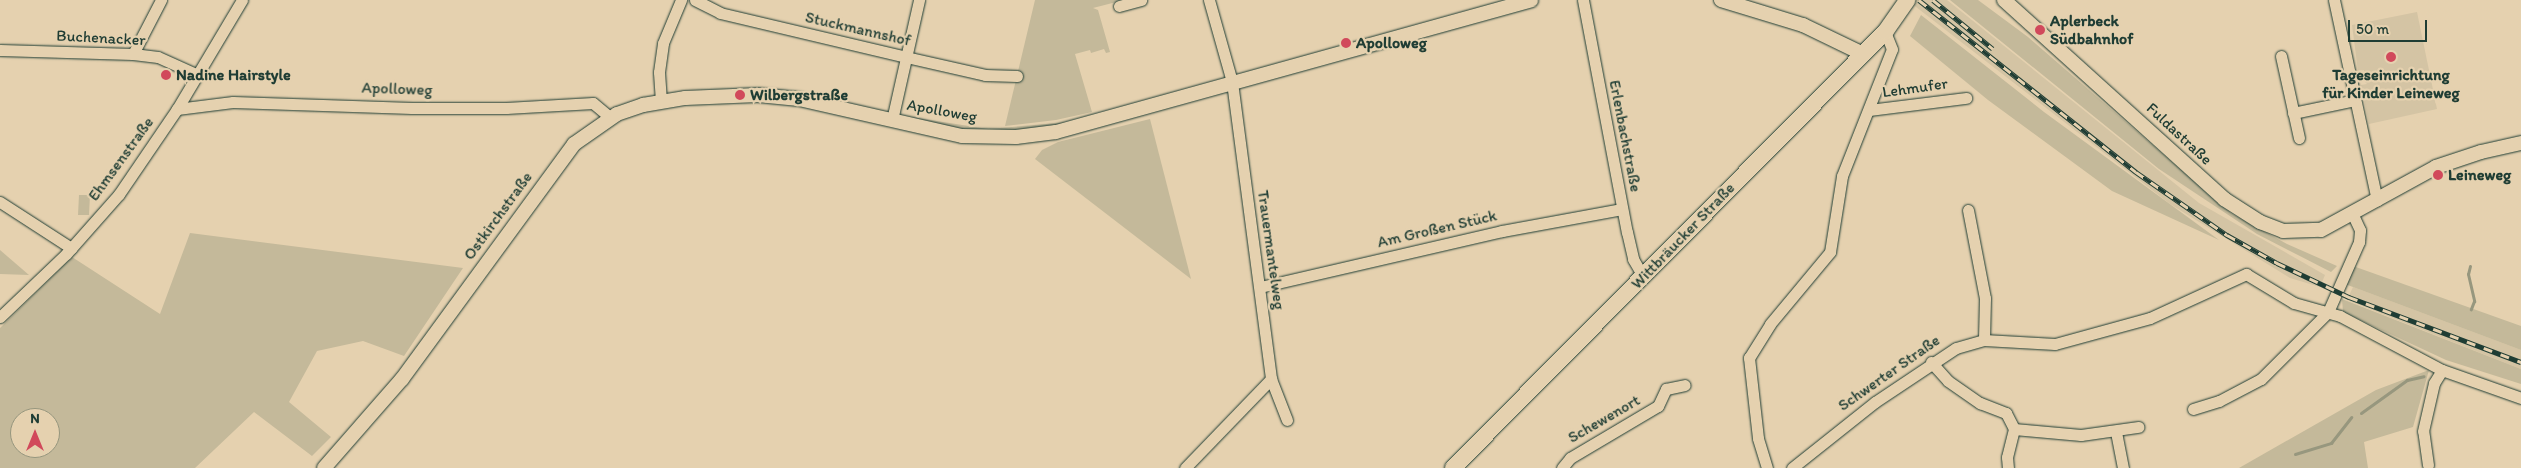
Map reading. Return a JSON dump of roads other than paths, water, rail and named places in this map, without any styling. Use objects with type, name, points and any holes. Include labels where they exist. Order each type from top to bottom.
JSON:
[{"type":"main road","name":"Wittbräucker Straße","points":[[1453,468],[1888,29],[1907,0]]},
{"type":"street","points":[[133,54],[161,0]]},
{"type":"street","name":"Ehmsenstraße","points":[[0,317],[71,248],[119,194],[176,109],[242,0]]},
{"type":"street","points":[[661,101],[658,72],[663,43],[681,0]]},
{"type":"street","name":"Stuckmannshof","points":[[695,0],[720,13],[984,74],[1016,76]]},
{"type":"street","points":[[892,120],[919,0]]},
{"type":"street","points":[[1119,6],[1141,0]]},
{"type":"street","name":"Trauermantelweg","points":[[1209,0],[1232,82],[1271,379],[1287,420]]},
{"type":"street","name":"Apolloweg","points":[[661,101],[704,96],[758,95],[799,99],[962,136],[1016,137],[1056,132],[1531,0]]},
{"type":"street","name":"Erlenbachstraße","points":[[1583,0],[1633,260],[1643,276]]},
{"type":"street","points":[[1721,0],[1797,23],[1837,39],[1863,54]]},
{"type":"street","name":"Fuldastraße","points":[[2004,0],[2241,211],[2271,227],[2296,232],[2322,230],[2353,215]]},
{"type":"street","points":[[2334,0],[2378,200]]},
{"type":"street","points":[[1767,468],[1758,438],[1749,358],[1770,324],[1830,252],[1842,176],[1892,49],[1888,29]]},
{"type":"street","name":"Buchenacker","points":[[0,50],[133,54],[158,57],[196,74]]},
{"type":"street","points":[[2281,56],[2299,138]]},
{"type":"street","name":"Lehmufer","points":[[1869,110],[1966,98]]},
{"type":"street","points":[[2293,113],[2355,100]]},
{"type":"street","name":"Ostkirchstraße","points":[[324,468],[402,379],[574,144],[610,118],[661,101]]},
{"type":"street","name":"Apolloweg","points":[[176,109],[242,102],[440,108],[594,103],[610,118]]},
{"type":"street","points":[[2193,409],[2219,401],[2261,379],[2328,312],[2359,242],[2360,230],[2353,215],[2436,167],[2482,152],[2521,143]]},
{"type":"street","points":[[0,202],[71,248]]},
{"type":"street","name":"Am Großen Stück","points":[[1260,287],[1502,231],[1622,209]]},
{"type":"street","points":[[1968,210],[1985,298],[1984,340]]},
{"type":"street","name":"Schwerter Straße","points":[[1792,468],[1931,362],[1956,348],[1984,340],[2055,344],[2150,318],[2246,274],[2294,303],[2328,312]]},
{"type":"street","points":[[2328,312],[2442,370],[2521,398]]},
{"type":"street","points":[[1931,362],[1948,381],[1980,403],[2006,413],[2014,429],[2007,457],[2008,468]]},
{"type":"street","points":[[2428,465],[2423,431],[2434,383],[2442,370]]},
{"type":"street","points":[[1185,468],[1271,379]]},
{"type":"street","name":"Schewenort","points":[[1562,468],[1570,458],[1658,406],[1666,389],[1685,385]]},
{"type":"street","points":[[2014,429],[2067,435],[2116,432],[2138,427]]},
{"type":"street","points":[[2116,432],[2123,468]]},
{"type":"waterway","points":[[2470,266],[2468,274],[2474,301],[2471,309]]},
{"type":"waterway","points":[[2361,413],[2407,380],[2424,376]]},
{"type":"waterway","points":[[2295,454],[2331,443],[2351,417]]},
{"type":"railway","points":[[1919,0],[2136,172],[2227,235],[2277,263],[2349,297],[2521,362]]},
{"type":"railway","points":[[1933,0],[1993,49]]},
{"type":"place","name":"Aplerbeck Südbahnhof","points":[[2040,30]]},
{"type":"place","name":"Apolloweg","points":[[1346,43]]},
{"type":"place","name":"Tageseinrichtung für Kinder Leineweg","points":[[2391,57]]},
{"type":"place","name":"Nadine Hairstyle","points":[[166,75]]},
{"type":"place","name":"Wilbergstraße","points":[[740,95]]},
{"type":"place","name":"Leineweg","points":[[2438,175]]}]
